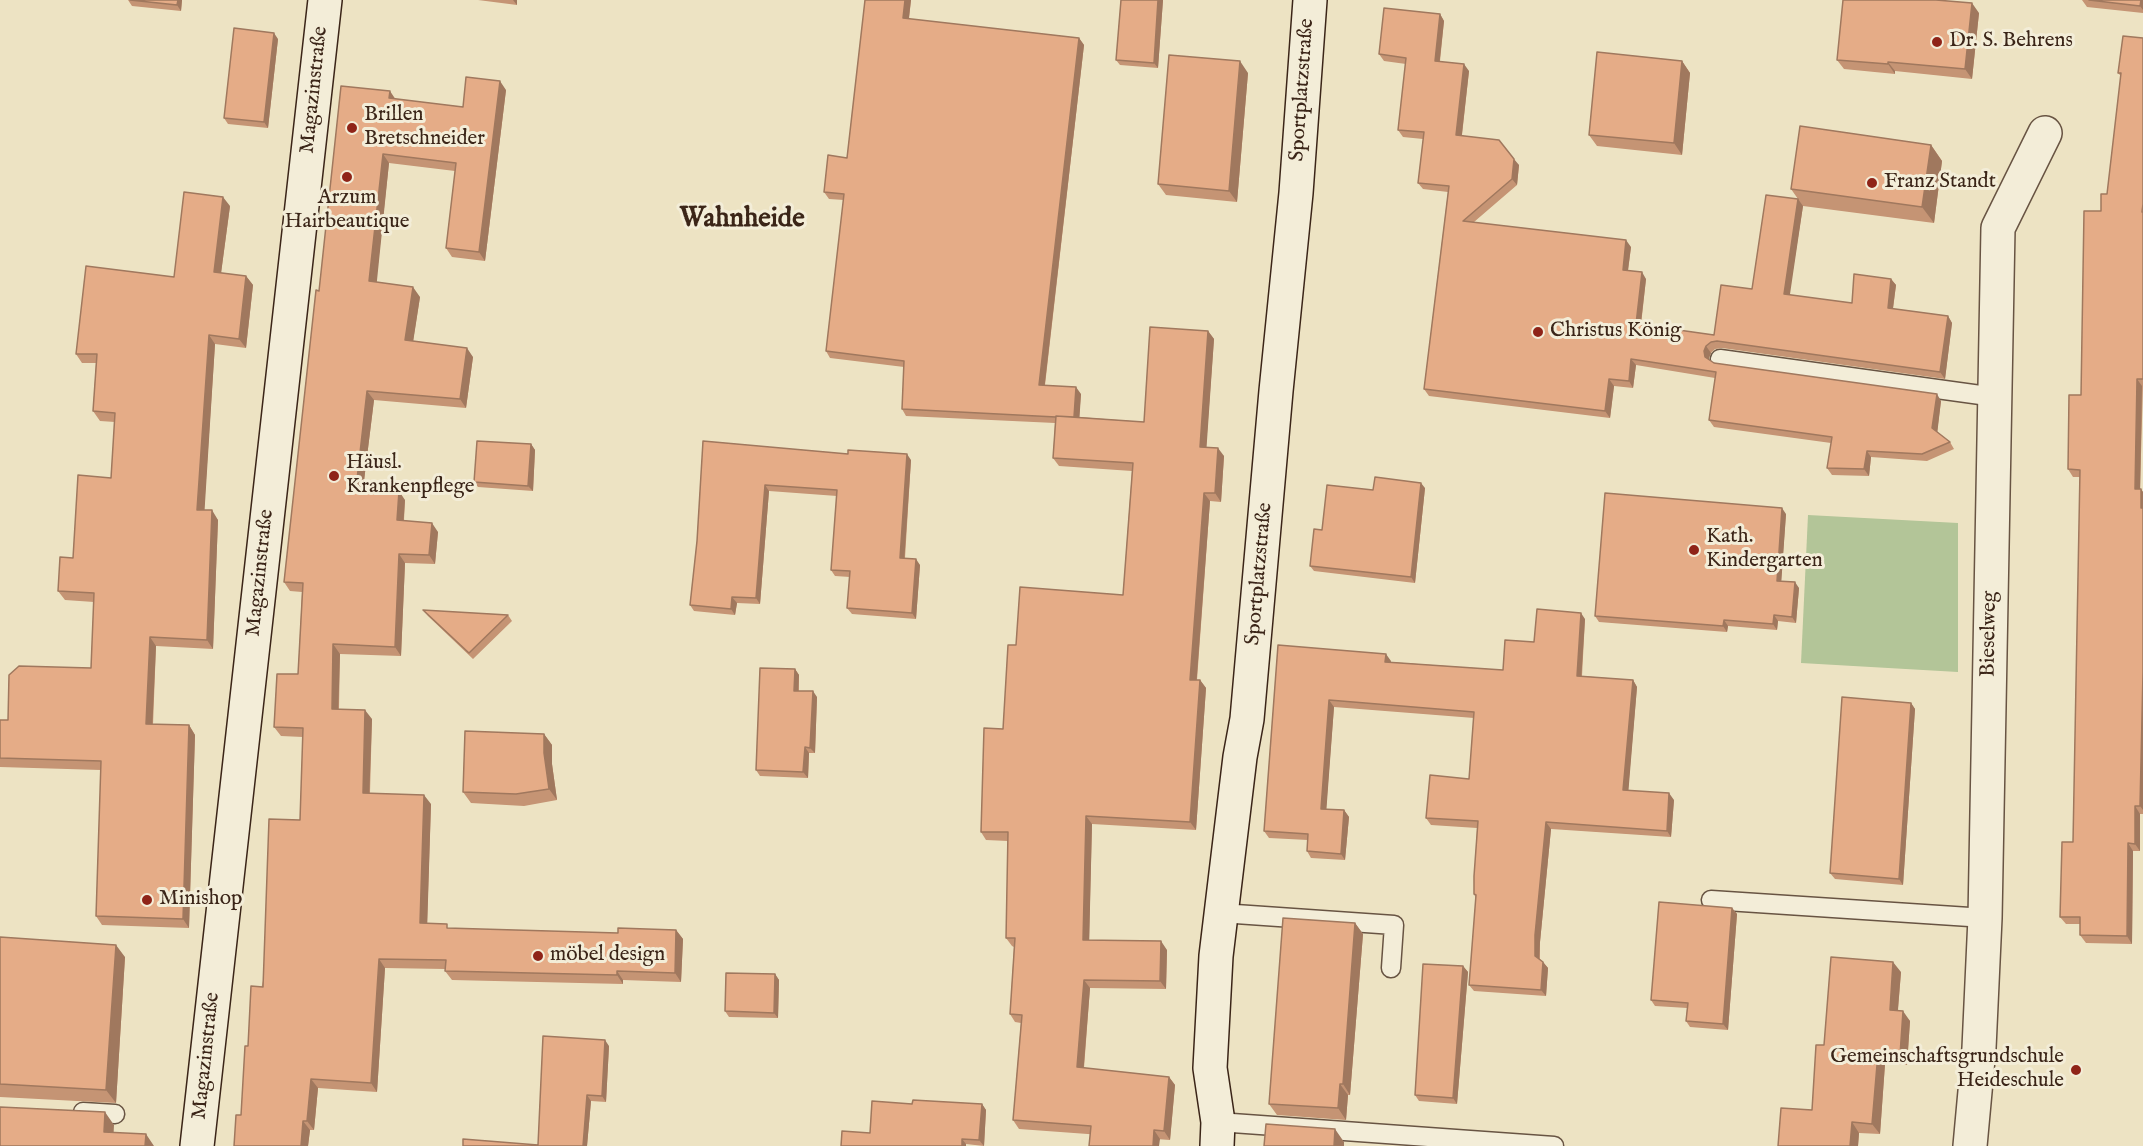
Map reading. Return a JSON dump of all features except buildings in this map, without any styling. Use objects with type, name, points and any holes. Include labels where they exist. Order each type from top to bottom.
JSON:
[{"type":"main road","name":"Magazinstraße","points":[[197,1146],[325,0]]},
{"type":"main road","name":"Sportplatzstraße","points":[[1217,1134],[1210,1068],[1216,956],[1240,757],[1247,719],[1296,194],[1310,0]]},
{"type":"main road","name":"Bieselweg","points":[[1970,1146],[1979,1048],[1985,918],[1998,228],[2045,133]]},
{"type":"lane","points":[[1720,359],[1995,396]]},
{"type":"lane","points":[[1711,900],[1985,918]]},
{"type":"lane","points":[[1221,913],[1394,925],[1391,968]]},
{"type":"lane","points":[[69,1111],[115,1114]]},
{"type":"lane","points":[[1217,1134],[1554,1146]]},
{"type":"green space","points":[[1808,515],[1958,523],[1958,672],[1801,663]]},
{"type":"place","name":"Dr. S. Behrens","points":[[1937,42]]},
{"type":"place","name":"Brillen Bretschneider","points":[[352,128]]},
{"type":"place","name":"Arzum Hairbeautique","points":[[347,177]]},
{"type":"place","name":"Franz Standt","points":[[1872,183]]},
{"type":"place","name":"Christus König","points":[[1538,332]]},
{"type":"place","name":"Häusl. Krankenpflege","points":[[334,476]]},
{"type":"place","name":"Kath. Kindergarten","points":[[1694,550]]},
{"type":"place","name":"Minishop","points":[[147,900]]},
{"type":"place","name":"möbel design","points":[[538,956]]},
{"type":"place","name":"Gemeinschaftsgrundschule Heideschule","points":[[2076,1070]]},
{"type":"district","name":"Wahnheide","points":[[742,220]]}]
